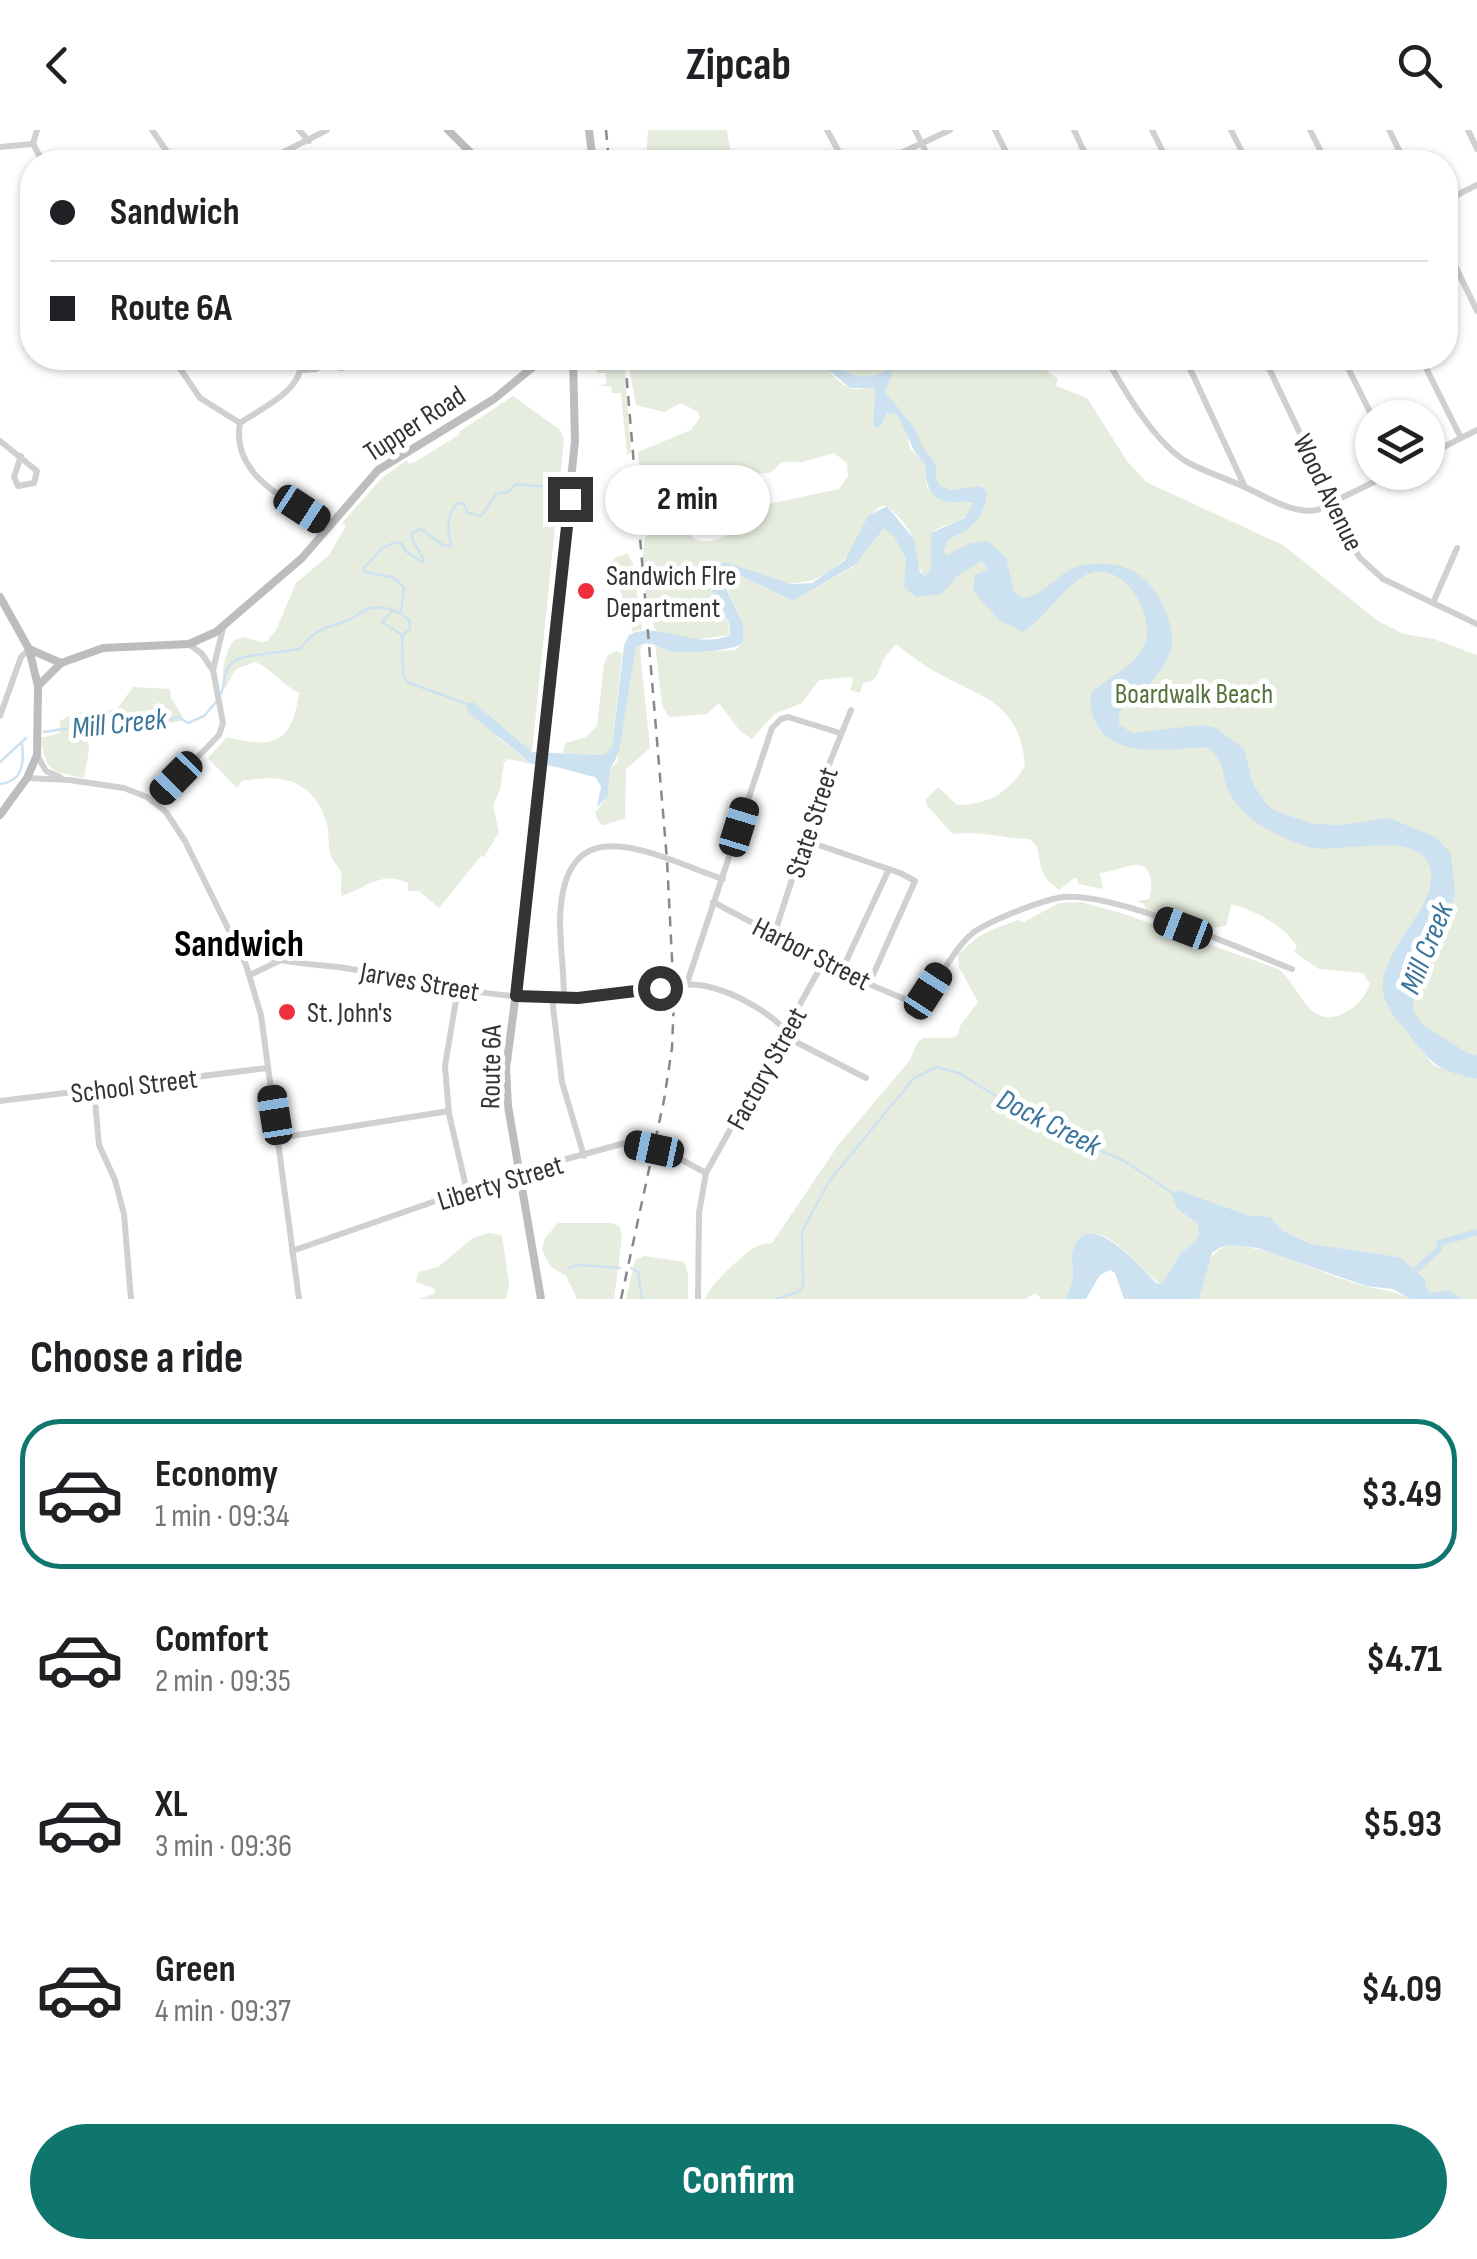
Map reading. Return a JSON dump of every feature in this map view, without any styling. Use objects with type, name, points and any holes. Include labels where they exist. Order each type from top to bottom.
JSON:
[{"type":"main road","points":[[448,130],[468,150]]},
{"type":"main road","name":"Tupper Road","points":[[38,686],[61,663],[103,648],[189,644],[223,628],[302,558],[378,470],[494,399],[528,370]]},
{"type":"main road","name":"Route 6A","points":[[541,1299],[518,1172],[506,1069],[575,441],[573,370]]},
{"type":"main road","points":[[0,597],[29,649],[38,686],[36,755],[26,778],[0,814]]},
{"type":"main road","points":[[29,649],[61,663]]},
{"type":"street","points":[[32,144],[37,130]]},
{"type":"street","points":[[299,130],[309,141]]},
{"type":"street","points":[[290,150],[327,130]]},
{"type":"street","points":[[916,130],[925,150]]},
{"type":"street","points":[[909,150],[950,130]]},
{"type":"street","points":[[1468,130],[1477,149]]},
{"type":"street","points":[[0,147],[32,144]]},
{"type":"street","points":[[32,144],[36,150]]},
{"type":"street","points":[[1458,272],[1477,311]]},
{"type":"street","points":[[180,370],[200,398],[240,423]]},
{"type":"street","points":[[240,423],[293,386],[302,370]]},
{"type":"street","points":[[1113,370],[1157,435],[1187,462],[1294,510],[1311,512],[1360,490]]},
{"type":"street","points":[[1191,370],[1245,487]]},
{"type":"street","name":"Wood Avenue","points":[[1270,370],[1359,557],[1369,570],[1477,624]]},
{"type":"street","points":[[1350,370],[1364,400]]},
{"type":"street","points":[[1427,370],[1461,438]]},
{"type":"street","points":[[240,423],[238,448],[248,468],[328,526]]},
{"type":"street","points":[[1445,446],[1477,430]]},
{"type":"street","points":[[0,441],[21,456],[37,471],[34,484],[23,487],[18,486],[14,477],[21,456]]},
{"type":"street","points":[[1433,603],[1457,548]]},
{"type":"street","points":[[213,670],[223,628]]},
{"type":"street","points":[[155,801],[219,735],[223,723],[213,670],[189,644]]},
{"type":"street","points":[[1,715],[20,660],[29,649]]},
{"type":"street","name":"State Street","points":[[774,935],[851,710]]},
{"type":"street","points":[[686,983],[776,722],[796,718],[840,733]]},
{"type":"street","points":[[36,755],[46,771],[65,779]]},
{"type":"street","points":[[26,778],[124,788],[155,801],[174,822],[250,975],[279,1138],[300,1299]]},
{"type":"street","points":[[804,840],[912,878],[915,884],[869,984]]},
{"type":"street","points":[[564,998],[560,919],[564,882],[579,856],[597,845],[623,846],[724,879]]},
{"type":"street","points":[[842,970],[889,869]]},
{"type":"street","name":"Harbor Street","points":[[714,902],[869,984],[912,1000],[928,991],[949,959],[979,929],[1064,898],[1113,904],[1292,970]]},
{"type":"street","name":"Jarves Street","points":[[242,957],[255,955],[326,964],[516,996],[564,998],[686,983],[733,996],[786,1030],[794,1041],[866,1078]]},
{"type":"street","points":[[250,975],[280,960]]},
{"type":"street","name":"Factory Street","points":[[706,1174],[824,961]]},
{"type":"street","points":[[458,988],[445,1066],[449,1111],[467,1191]]},
{"type":"street","points":[[552,998],[562,1082],[584,1156]]},
{"type":"street","name":"School Street","points":[[0,1101],[267,1068]]},
{"type":"street","points":[[94,1090],[99,1146],[115,1180],[124,1214],[130,1299]]},
{"type":"street","points":[[279,1138],[449,1111]]},
{"type":"street","name":"Liberty Street","points":[[292,1251],[518,1172],[625,1143],[670,1154],[706,1174]]},
{"type":"street","points":[[698,1299],[699,1212],[706,1174]]},
{"type":"green space","points":[[648,130],[727,130],[730,150],[647,150]]},
{"type":"green space","points":[[597,370],[625,370],[631,452],[627,455],[621,393],[612,393],[611,386],[597,386],[606,384],[606,373]]},
{"type":"green space","points":[[629,370],[828,370],[846,386],[875,388],[873,424],[881,426],[887,413],[896,413],[905,427],[910,448],[925,464],[927,488],[953,503],[972,501],[971,509],[957,522],[931,533],[931,569],[925,576],[909,529],[891,509],[881,506],[868,519],[847,556],[815,579],[790,583],[725,562],[715,565],[710,584],[726,617],[729,635],[693,640],[656,631],[643,572],[645,537],[649,533],[685,530],[698,540],[715,540],[746,523],[768,504],[839,489],[848,476],[847,463],[834,453],[802,462],[782,462],[770,473],[743,474],[730,466],[713,467],[693,474],[673,474],[659,485],[651,499],[645,498],[641,495],[638,452],[691,430],[700,417],[681,403],[664,412],[636,405]]},
{"type":"green space","points":[[845,370],[890,370],[871,376],[857,376]]},
{"type":"green space","name":"Boardwalk Beach","points":[[890,370],[1046,370],[1058,379],[1056,386],[1087,398],[1127,461],[1146,482],[1283,545],[1378,621],[1404,634],[1434,639],[1477,655],[1477,1067],[1443,1062],[1423,1045],[1405,1017],[1404,1002],[1419,956],[1399,943],[1385,974],[1385,1003],[1434,1066],[1477,1079],[1477,1299],[1462,1299],[1449,1290],[1431,1293],[1425,1279],[1400,1257],[1311,1244],[1285,1232],[1270,1217],[1248,1215],[1178,1190],[1172,1195],[1177,1209],[1197,1223],[1199,1232],[1162,1285],[1120,1246],[1095,1233],[1085,1235],[1075,1246],[1073,1277],[1066,1299],[1041,1299],[1036,1293],[1026,1299],[705,1299],[719,1279],[744,1256],[758,1246],[772,1243],[839,1144],[910,1060],[918,1042],[958,1035],[978,1002],[959,967],[958,954],[996,928],[1018,920],[1024,922],[1059,903],[1081,902],[1278,969],[1305,1003],[1321,1016],[1348,1011],[1370,984],[1363,973],[1319,969],[1294,952],[1297,946],[1277,926],[1235,905],[1231,905],[1226,926],[1200,929],[1146,910],[1137,901],[1149,899],[1151,883],[1141,865],[1100,873],[1103,889],[1079,884],[1076,877],[1059,890],[1044,875],[1037,847],[1030,839],[953,834],[925,800],[938,787],[957,805],[996,796],[1025,766],[1022,745],[1007,715],[996,705],[929,668],[896,644],[876,676],[863,683],[860,693],[850,690],[854,679],[850,677],[819,680],[802,703],[774,714],[752,739],[740,731],[719,703],[707,714],[669,717],[662,705],[655,644],[677,653],[735,650],[743,643],[743,623],[721,578],[725,574],[741,576],[793,601],[855,566],[865,537],[884,514],[904,538],[919,588],[928,587],[948,568],[934,554],[936,536],[964,524],[979,504],[971,495],[949,495],[932,484],[933,469],[915,444],[904,417],[885,401],[879,408],[885,376]]},
{"type":"green space","points":[[513,396],[560,430],[564,439],[532,752],[494,734],[532,764],[508,759],[504,763],[493,806],[499,832],[484,857],[439,908],[419,891],[408,891],[408,883],[399,879],[374,882],[342,896],[341,873],[331,855],[327,825],[312,796],[282,779],[242,781],[237,788],[208,758],[227,737],[257,742],[278,739],[296,710],[299,693],[255,662],[236,669],[224,690],[226,657],[234,640],[244,637],[267,641],[276,630],[296,583],[329,555],[346,526],[342,523],[383,477],[407,460],[409,464],[415,462],[459,435]]},
{"type":"green space","points":[[627,553],[633,564],[642,629],[633,632],[612,564],[614,558]]},
{"type":"green space","points":[[643,643],[640,651],[650,748],[626,769],[625,818],[600,824],[595,813],[608,796],[636,647]]},
{"type":"green space","points":[[622,653],[612,747],[603,755],[562,753],[566,743],[586,737],[597,726],[604,664],[608,655]]},
{"type":"green space","points":[[133,687],[170,689],[183,717],[181,721],[75,732],[88,736],[84,778],[64,774],[48,764],[41,738],[60,733],[60,721],[74,713],[117,709]]},
{"type":"green space","points":[[558,1223],[612,1223],[620,1227],[614,1299],[577,1299],[566,1276],[551,1267],[542,1250],[545,1238]]},
{"type":"green space","points":[[489,1233],[502,1235],[509,1284],[506,1299],[418,1299],[434,1294],[435,1289],[416,1282],[418,1272],[438,1267],[473,1238]]},
{"type":"green space","points":[[1233,1245],[1267,1252],[1410,1299],[1199,1299],[1212,1257]]},
{"type":"green space","points":[[644,1256],[684,1262],[688,1299],[626,1299],[635,1260]]},
{"type":"water","points":[[828,370],[865,377],[892,370],[885,392],[915,428],[937,466],[935,474],[940,486],[952,490],[980,486],[987,492],[976,522],[948,539],[943,552],[947,555],[970,543],[987,541],[1006,557],[1014,592],[1023,598],[1040,592],[1070,570],[1089,564],[1117,565],[1148,583],[1163,604],[1172,646],[1153,680],[1119,712],[1119,724],[1132,733],[1202,725],[1216,728],[1244,749],[1254,786],[1268,806],[1278,812],[1314,824],[1340,825],[1389,818],[1436,837],[1451,854],[1455,893],[1442,945],[1413,1000],[1414,1012],[1423,1025],[1469,1054],[1477,1055],[1477,1079],[1445,1070],[1432,1061],[1387,1005],[1383,987],[1386,969],[1417,916],[1431,881],[1429,865],[1421,854],[1392,846],[1321,849],[1296,843],[1271,832],[1238,806],[1218,759],[1206,747],[1132,748],[1102,733],[1090,697],[1137,657],[1147,631],[1142,606],[1117,576],[1106,572],[1085,575],[1023,632],[1000,621],[973,591],[975,575],[988,570],[982,561],[957,576],[942,594],[916,597],[904,587],[906,559],[894,536],[884,528],[855,565],[793,601],[741,576],[725,574],[721,579],[743,623],[743,643],[688,653],[651,644],[636,647],[619,752],[610,770],[608,796],[597,807],[601,786],[595,777],[532,764],[468,712],[467,704],[473,702],[532,752],[603,755],[612,747],[624,645],[629,635],[652,631],[704,640],[730,635],[710,584],[715,565],[725,562],[792,584],[812,583],[845,560],[868,516],[887,506],[914,539],[920,572],[925,576],[931,569],[931,533],[965,518],[973,503],[936,497],[927,483],[925,464],[896,414],[887,413],[876,428],[875,388],[850,388]]},
{"type":"water","points":[[1178,1190],[1248,1215],[1270,1217],[1285,1232],[1311,1244],[1400,1257],[1425,1279],[1431,1293],[1449,1290],[1462,1299],[1410,1299],[1393,1289],[1366,1286],[1257,1248],[1233,1245],[1212,1253],[1199,1299],[1124,1299],[1115,1273],[1110,1270],[1100,1275],[1086,1299],[1066,1299],[1073,1276],[1072,1253],[1079,1239],[1089,1234],[1114,1243],[1156,1283],[1162,1284],[1199,1232],[1197,1223],[1177,1209],[1172,1195]]},
{"type":"waterway","points":[[401,611],[404,587],[392,577],[365,572],[364,568],[381,549],[395,542],[402,544],[404,550],[422,562],[412,533],[421,529],[443,545],[451,546],[449,518],[458,503],[464,504],[468,513],[481,516],[496,494],[509,492],[515,484],[557,488]]},
{"type":"waterway","name":"Mill Creek","points":[[221,694],[227,669],[238,659],[300,649],[320,630],[367,609],[385,608],[410,621],[410,629],[402,635],[403,673],[407,682],[467,704]]},
{"type":"waterway","points":[[393,610],[382,622],[402,635]]},
{"type":"waterway","name":"Mill Creek","points":[[44,732],[82,726],[100,732],[123,721],[156,725],[178,717],[188,723],[204,716],[217,701]]},
{"type":"waterway","points":[[0,762],[26,738]]},
{"type":"waterway","points":[[0,784],[18,775],[22,742]]},
{"type":"waterway","name":"Dock Creek","points":[[776,1299],[798,1292],[803,1286],[802,1231],[830,1180],[914,1078],[937,1067],[959,1073],[1047,1128],[1123,1160],[1174,1194]]},
{"type":"waterway","points":[[1416,1270],[1439,1249],[1440,1243],[1477,1232]]},
{"type":"waterway","name":"Dock Creek","points":[[569,1268],[620,1268]]},
{"type":"waterway","name":"Dock Creek","points":[[631,1268],[638,1272],[642,1299]]},
{"type":"railway","points":[[606,130],[608,150]]},
{"type":"railway","points":[[621,1299],[664,1100],[674,998],[667,860],[626,370]]},
{"type":"place","name":"Sandwich FIre Department","points":[[586,591]]},
{"type":"place","name":"St. John's","points":[[287,1012]]},
{"type":"district","name":"Sandwich","points":[[239,943]]},
{"type":"route","points":[[570,499],[516,996],[578,998],[660,988]]}]
